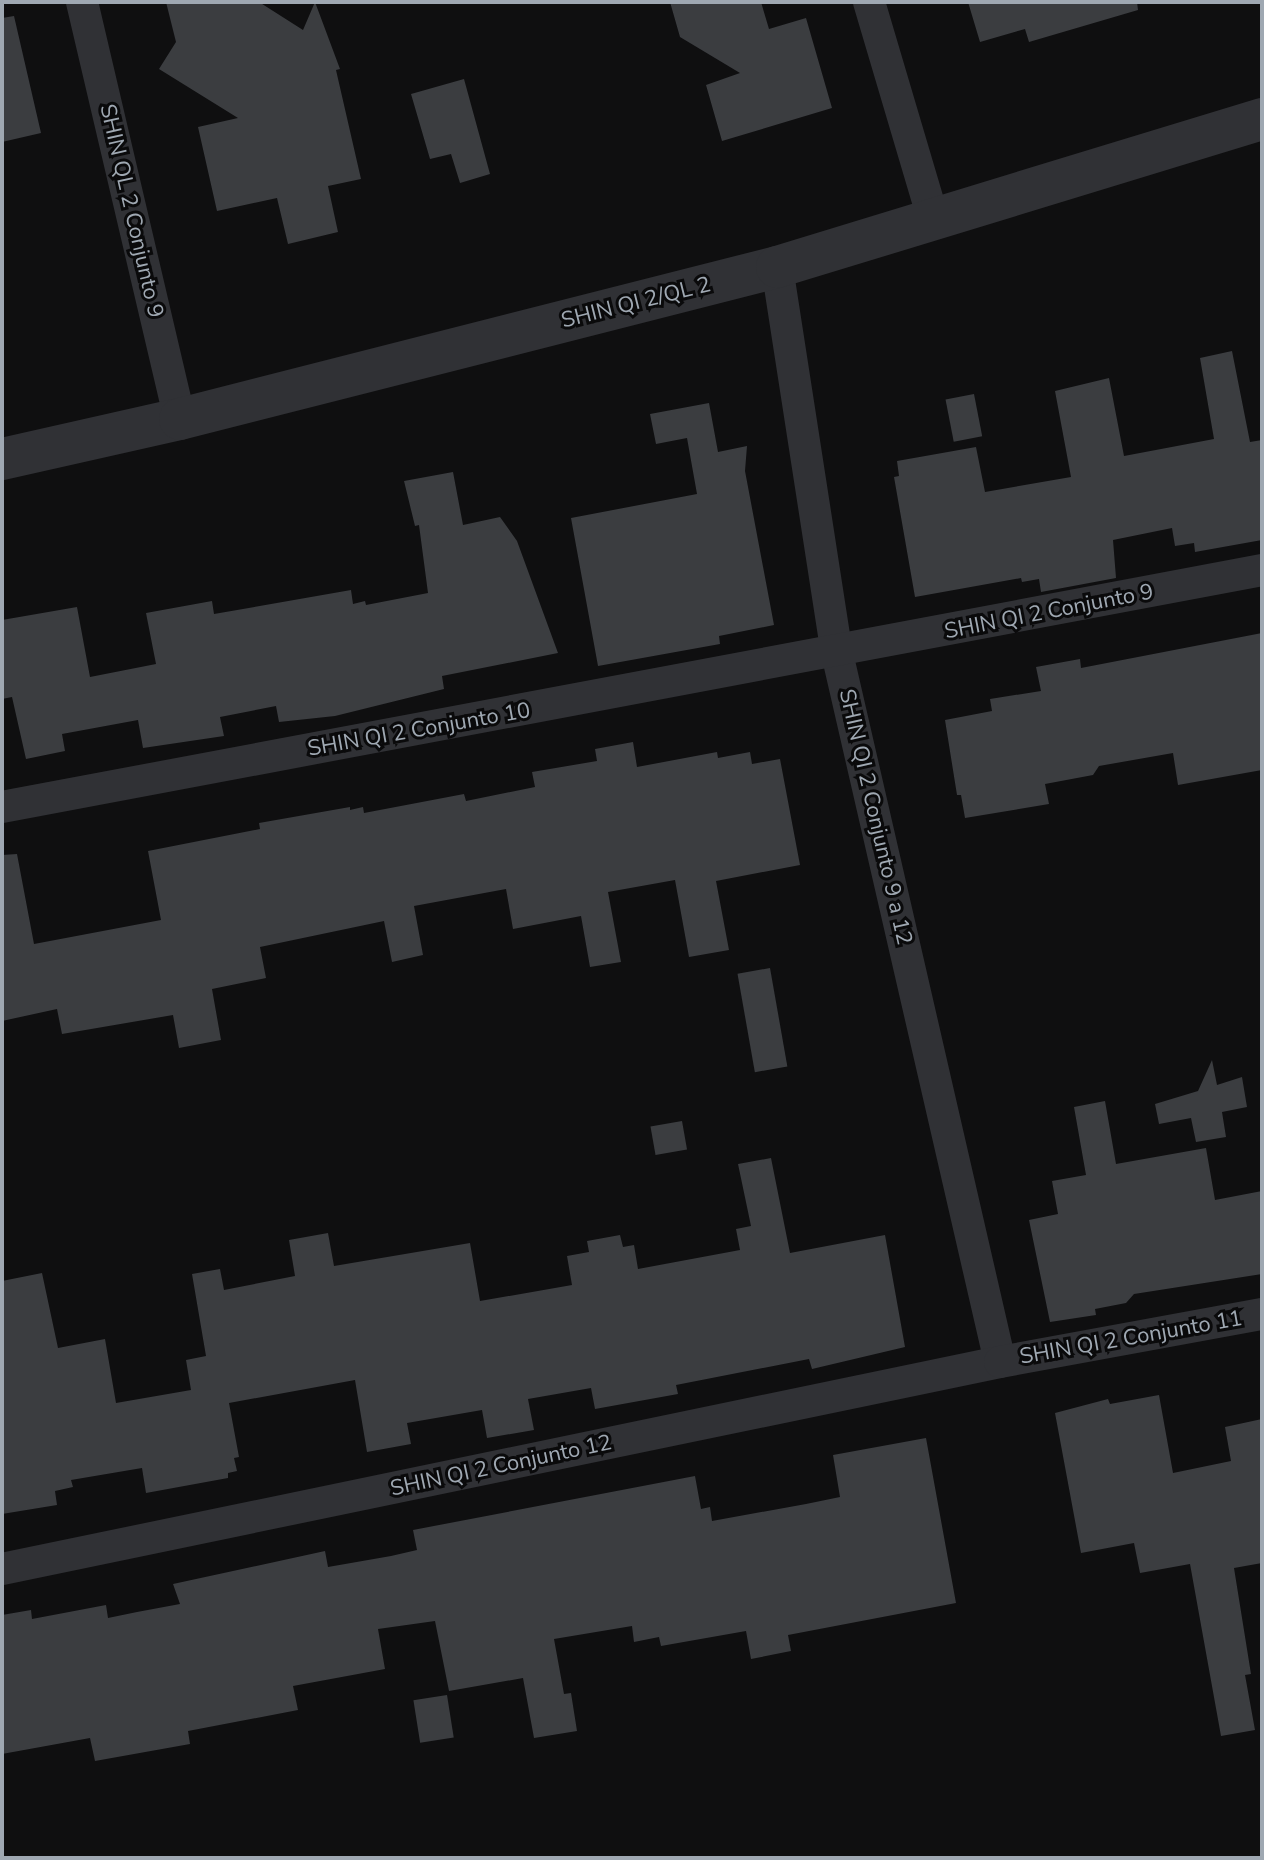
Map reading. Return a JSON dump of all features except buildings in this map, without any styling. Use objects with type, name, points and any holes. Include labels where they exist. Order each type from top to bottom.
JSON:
[{"type":"street","name":"SHIN QL 2 Conjunto 9","points":[[82,2],[180,419]]},
{"type":"street","points":[[869,2],[934,222]]},
{"type":"street","name":"SHIN QI 2/QL 2","points":[[2,459],[180,419],[777,267],[934,222],[1262,119]]},
{"type":"street","name":"SHIN QI 2 Conjunto 9 a 12","points":[[777,267],[837,653],[1000,1362]]},
{"type":"street","name":"SHIN QI 2 Conjunto 9","points":[[837,653],[1262,570]]},
{"type":"street","name":"SHIN QI 2 Conjunto 10","points":[[2,807],[837,653]]},
{"type":"street","name":"SHIN QI 2 Conjunto 11","points":[[1000,1362],[1262,1314]]},
{"type":"street","name":"SHIN QI 2 Conjunto 12","points":[[2,1569],[1000,1362]]}]
